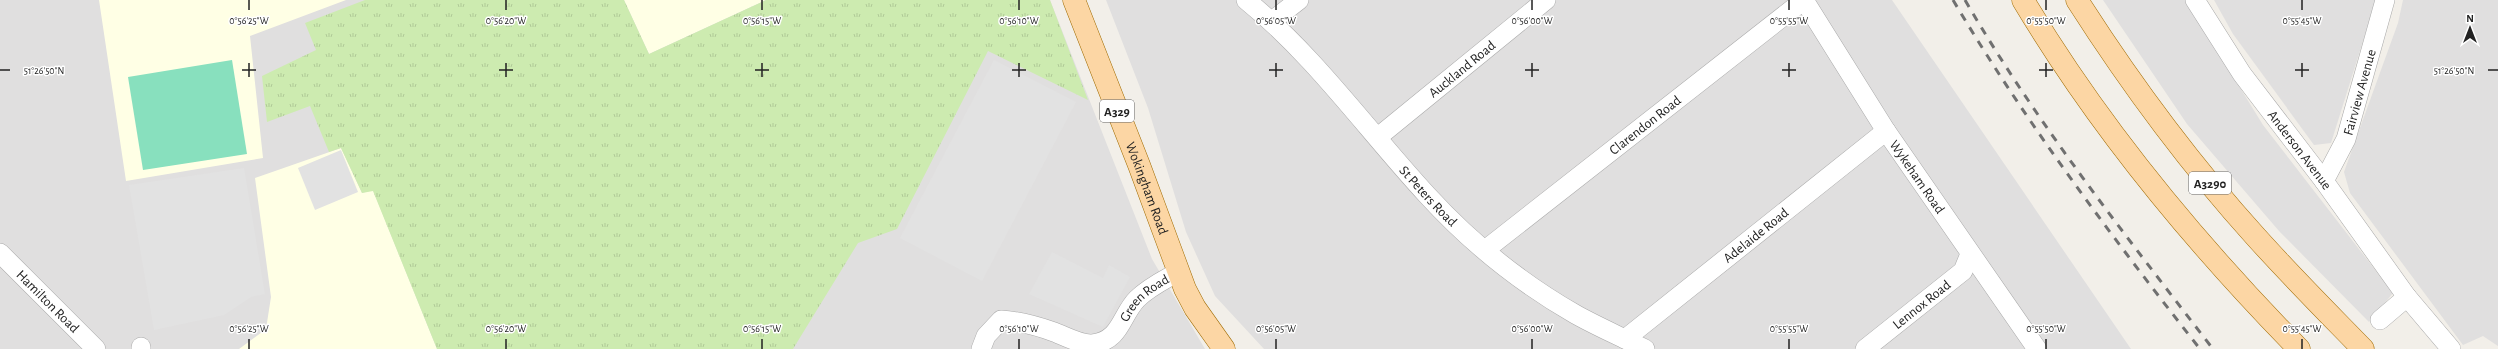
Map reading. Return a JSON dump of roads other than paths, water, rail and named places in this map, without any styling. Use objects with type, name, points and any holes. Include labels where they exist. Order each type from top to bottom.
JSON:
[{"type":"main road","name":"Wokingham Road","points":[[1074,0],[1138,162],[1178,272],[1192,303],[1224,349]]},
{"type":"main road","points":[[2023,0],[2098,115],[2134,164],[2217,263],[2299,349]]},
{"type":"main road","name":"A3290","points":[[2077,0],[2138,90],[2217,192],[2265,248],[2363,349]]},
{"type":"street","name":"St Peters Road","points":[[1246,0],[1272,21],[1378,137],[1427,195],[1485,250],[1526,282],[1575,314],[1645,349]]},
{"type":"street","points":[[1272,21],[1299,0]]},
{"type":"street","name":"Auckland Road","points":[[1378,137],[1546,0]]},
{"type":"street","name":"Wykeham Road","points":[[1804,0],[1886,131],[1970,254],[2038,349]]},
{"type":"street","name":"Clarendon Road","points":[[1485,250],[1804,0]]},
{"type":"street","name":"Anderson Avenue","points":[[2194,0],[2242,74],[2324,181],[2407,297],[2451,349]]},
{"type":"street","name":"Fairview Avenue","points":[[2324,181],[2346,139],[2385,0]]},
{"type":"street","name":"Adelaide Road","points":[[1625,339],[1886,131]]},
{"type":"street","name":"Hamilton Road","points":[[0,253],[96,349]]},
{"type":"street","name":"Lennox Road","points":[[1865,349],[1963,271],[1970,254]]},
{"type":"street","name":"Green Road","points":[[981,349],[986,336],[1001,320],[1020,321],[1092,344],[1106,340],[1118,331],[1126,314],[1138,298],[1146,291],[1178,272]]},
{"type":"street","points":[[2380,320],[2407,297]]},
{"type":"railway","points":[[1953,0],[2010,91],[2071,179],[2102,222],[2200,349]]},
{"type":"railway","points":[[1965,0],[2022,91],[2083,179],[2213,349]]}]
